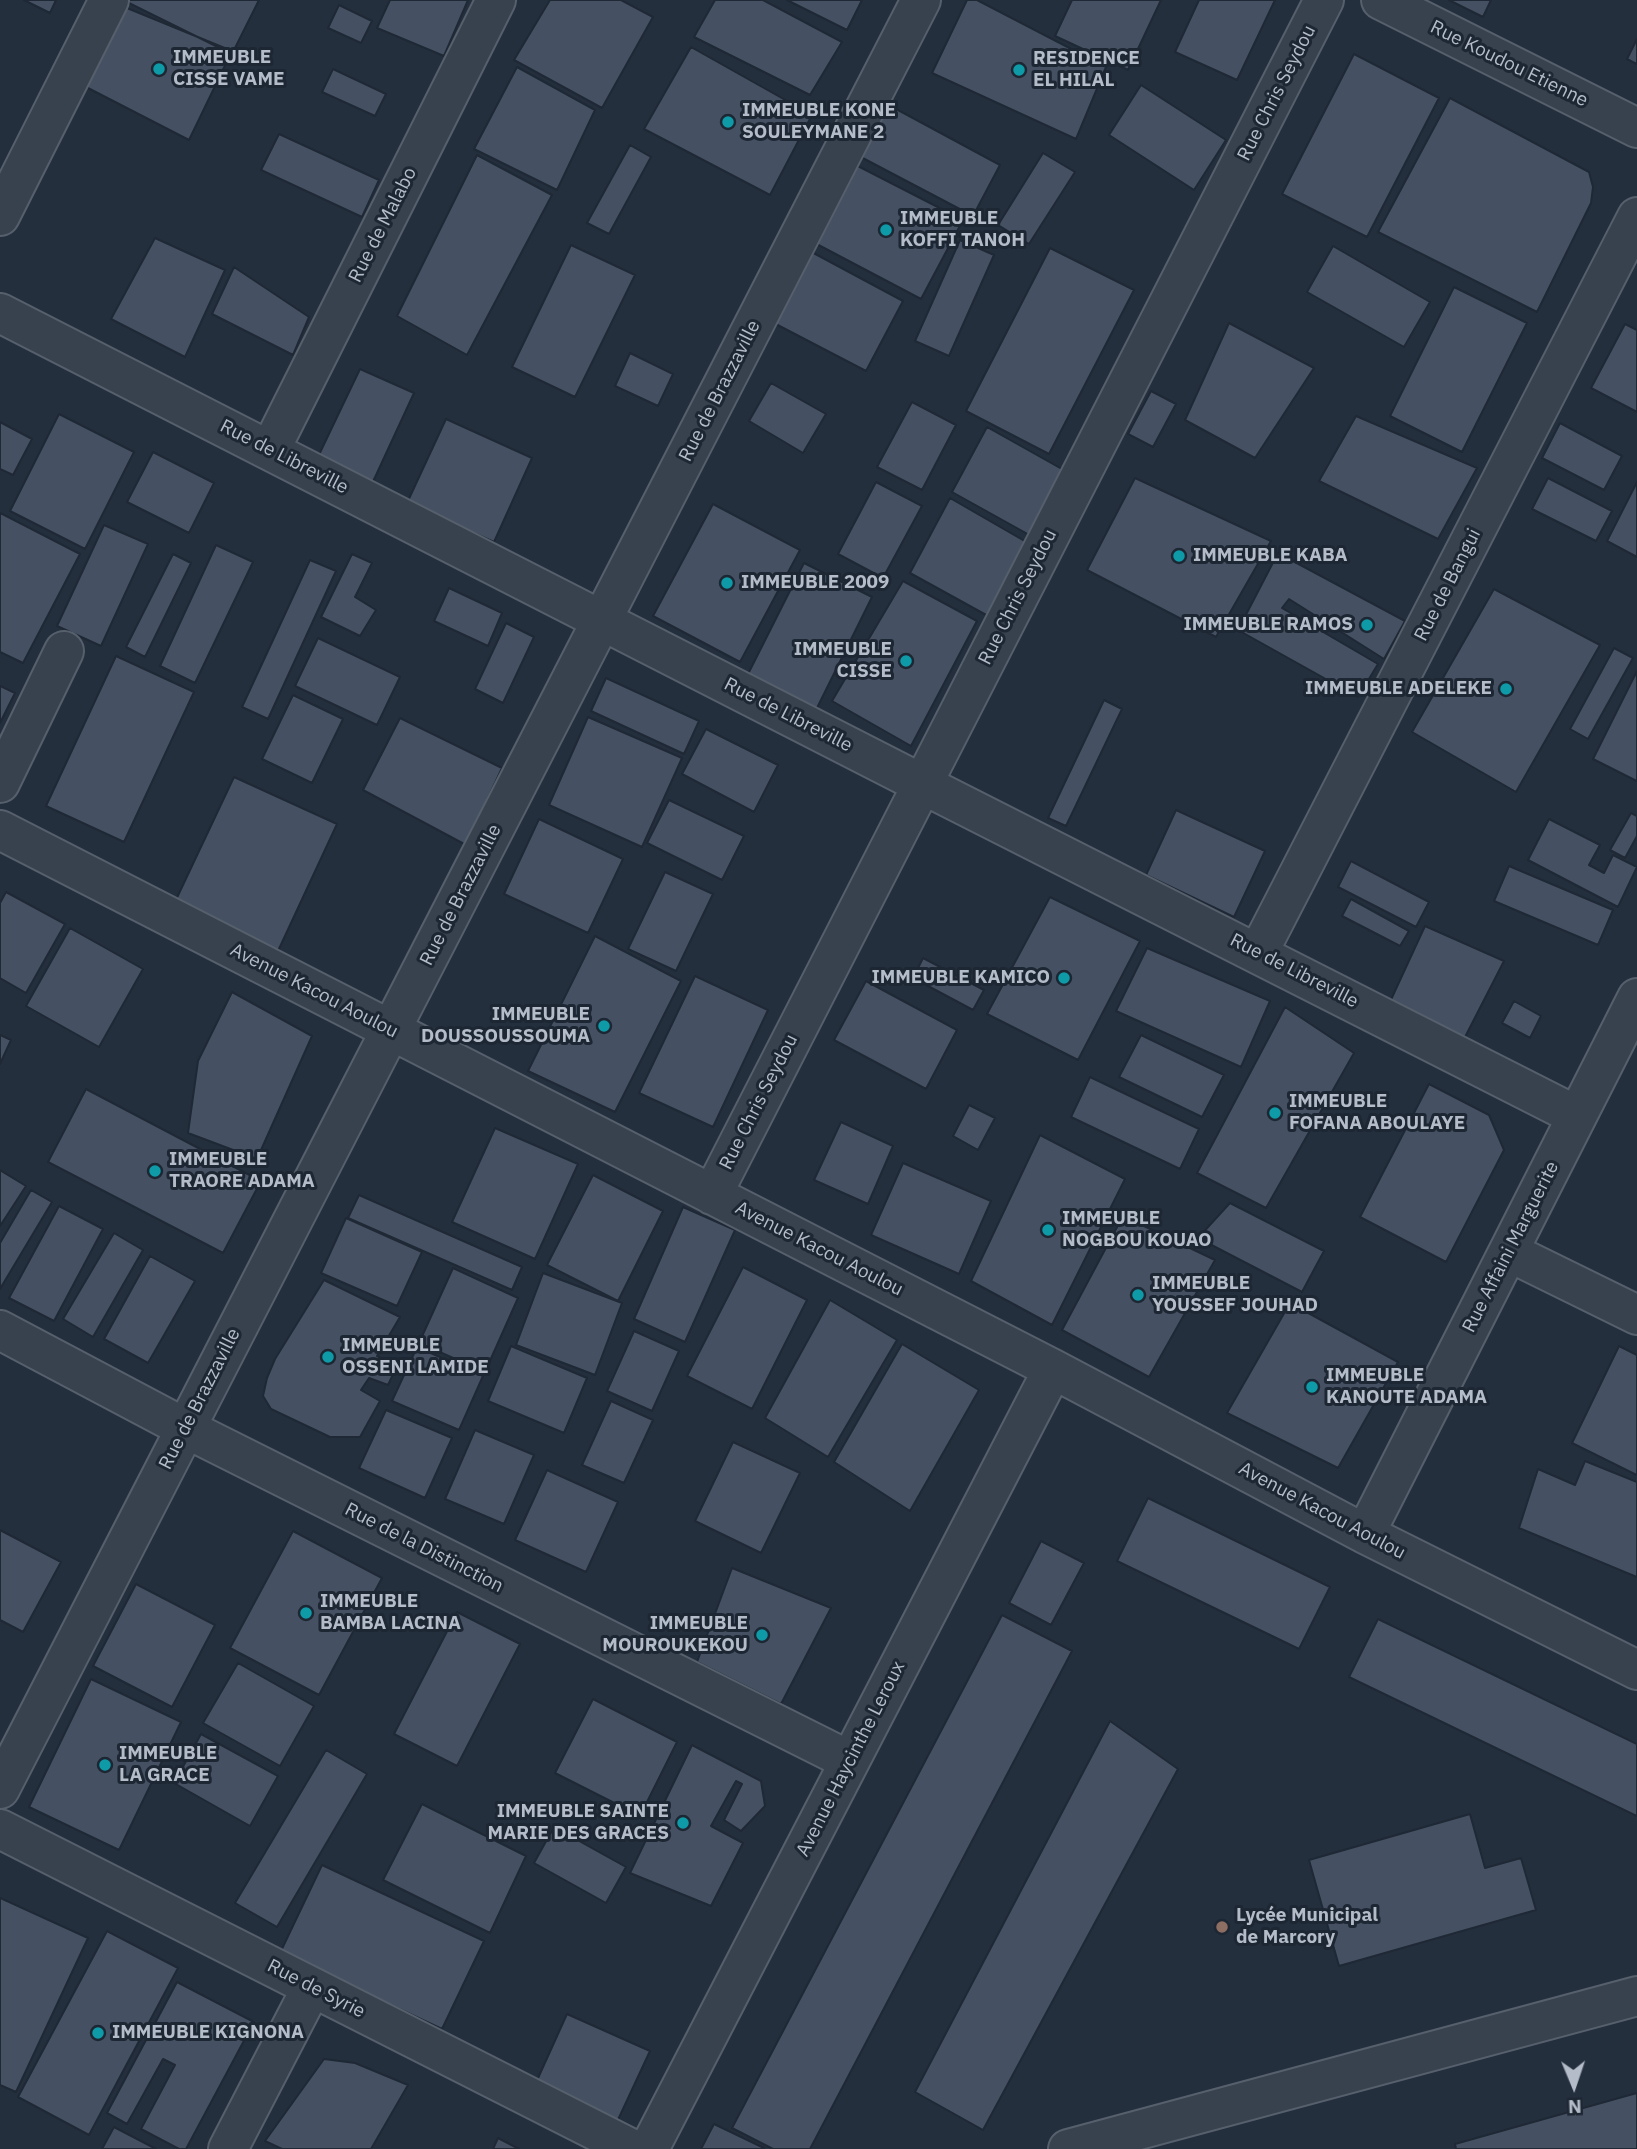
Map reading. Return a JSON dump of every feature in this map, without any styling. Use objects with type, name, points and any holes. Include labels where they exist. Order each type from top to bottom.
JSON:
[{"type":"street","points":[[0,216],[109,0]]},
{"type":"street","name":"Rue de Malabo","points":[[270,450],[496,0]]},
{"type":"street","name":"Rue de Brazzaville","points":[[0,1789],[921,0]]},
{"type":"street","name":"Rue Chris Seydou","points":[[712,1195],[1324,0]]},
{"type":"street","name":"Rue Koudou Etienne","points":[[1381,0],[1637,128]]},
{"type":"street","name":"Rue de Bangui","points":[[1258,953],[1637,217]]},
{"type":"street","name":"Rue de Libreville","points":[[0,313],[1577,1116]]},
{"type":"street","points":[[0,783],[64,651]]},
{"type":"street","name":"Avenue Kacou Aoulou","points":[[0,830],[1054,1369],[1365,1534],[1637,1670]]},
{"type":"street","name":"Rue Affaini Marguerite","points":[[1365,1534],[1637,998]]},
{"type":"street","points":[[1509,1252],[1637,1315]]},
{"type":"street","name":"Rue de la Distinction","points":[[0,1330],[185,1428],[850,1761]]},
{"type":"street","name":"Avenue Haycinthe Leroux","points":[[649,2149],[1054,1369]]},
{"type":"street","name":"Rue de Syrie","points":[[0,1829],[632,2149]]},
{"type":"street","points":[[228,2149],[312,1987]]},
{"type":"street","points":[[1068,2149],[1637,1996]]},
{"type":"building","points":[[24,0],[56,0],[50,13]]},
{"type":"building","points":[[123,0],[259,0],[232,54]]},
{"type":"building","points":[[390,0],[468,0],[444,56],[377,28]]},
{"type":"building","points":[[550,0],[621,0],[653,17],[602,108],[514,60]]},
{"type":"building","points":[[715,0],[763,0],[842,42],[810,95],[694,37]]},
{"type":"building","points":[[787,0],[862,0],[847,30]]},
{"type":"building","name":"RESIDENCE EL HILAL","points":[[967,0],[977,0],[1106,67],[1076,139],[932,73]]},
{"type":"building","points":[[1072,0],[1161,0],[1128,70],[1055,36]]},
{"type":"building","points":[[1199,0],[1275,0],[1237,80],[1175,52]]},
{"type":"building","points":[[1449,0],[1491,0],[1483,17]]},
{"type":"building","points":[[339,5],[372,21],[361,43],[328,28]]},
{"type":"building","name":"IMMEUBLE CISSE VAME","points":[[122,6],[232,51],[189,140],[86,87]]},
{"type":"building","points":[[1637,39],[1637,64],[1627,59]]},
{"type":"building","name":"IMMEUBLE KONE SOULEYMANE 2","points":[[691,47],[812,115],[770,195],[644,129]]},
{"type":"building","points":[[1354,54],[1439,98],[1367,237],[1282,194]]},
{"type":"building","points":[[517,67],[595,110],[557,190],[474,149]]},
{"type":"building","points":[[333,69],[386,94],[375,116],[322,92]]},
{"type":"building","points":[[1141,85],[1226,140],[1194,190],[1109,135]]},
{"type":"building","points":[[1450,98],[1589,172],[1593,187],[1591,203],[1537,312],[1378,232]]},
{"type":"building","points":[[885,103],[1000,165],[973,216],[857,155]]},
{"type":"building","points":[[279,134],[379,180],[362,217],[261,170]]},
{"type":"building","points":[[630,145],[651,157],[609,234],[587,223]]},
{"type":"building","points":[[1043,153],[1075,172],[1029,244],[998,225]]},
{"type":"building","points":[[477,155],[552,195],[467,355],[397,316]]},
{"type":"building","name":"IMMEUBLE KOFFI TANOH","points":[[850,162],[963,220],[921,299],[809,240]]},
{"type":"building","points":[[155,238],[225,270],[185,357],[111,319]]},
{"type":"building","points":[[960,240],[994,255],[949,356],[915,341]]},
{"type":"building","points":[[571,245],[635,275],[575,397],[512,367]]},
{"type":"building","points":[[1333,246],[1430,302],[1404,347],[1307,292]]},
{"type":"building","points":[[1050,248],[1134,290],[1049,454],[966,411]]},
{"type":"building","points":[[806,249],[903,301],[866,371],[768,320]]},
{"type":"building","points":[[234,267],[309,317],[293,355],[212,314]]},
{"type":"building","points":[[1454,287],[1527,323],[1462,452],[1390,416]]},
{"type":"building","points":[[1229,323],[1314,368],[1255,458],[1185,420]]},
{"type":"building","points":[[1625,324],[1637,330],[1637,412],[1591,388]]},
{"type":"building","points":[[630,353],[673,374],[658,406],[615,386]]},
{"type":"building","points":[[360,369],[414,393],[371,486],[316,461]]},
{"type":"building","points":[[771,383],[826,414],[803,453],[749,421]]},
{"type":"building","points":[[1151,391],[1176,404],[1153,447],[1128,434]]},
{"type":"building","points":[[912,402],[956,425],[922,490],[877,467]]},
{"type":"building","points":[[59,414],[134,452],[85,549],[10,511]]},
{"type":"building","points":[[1356,416],[1477,468],[1438,539],[1319,481]]},
{"type":"building","points":[[446,419],[532,458],[494,542],[407,503]]},
{"type":"building","points":[[0,422],[32,439],[13,475],[0,469]]},
{"type":"building","points":[[1560,423],[1622,456],[1604,490],[1542,458]]},
{"type":"building","points":[[987,427],[1069,473],[1033,537],[952,492]]},
{"type":"building","points":[[153,452],[214,483],[189,533],[127,502]]},
{"type":"building","name":"IMMEUBLE KABA","points":[[1135,478],[1271,541],[1216,637],[1087,570]]},
{"type":"building","points":[[1548,478],[1612,511],[1596,541],[1532,509]]},
{"type":"building","points":[[876,482],[922,506],[883,578],[838,554]]},
{"type":"building","points":[[1637,482],[1637,557],[1607,541]]},
{"type":"building","points":[[950,498],[1028,543],[988,616],[910,573]]},
{"type":"building","name":"IMMEUBLE 2009","points":[[713,504],[800,550],[740,662],[653,616]]},
{"type":"building","points":[[0,513],[80,554],[23,663],[0,652]]},
{"type":"building","points":[[104,525],[148,544],[101,646],[57,626]]},
{"type":"building","points":[[216,545],[253,562],[195,683],[160,666]]},
{"type":"building","name":"IMMEUBLE RAMOS","points":[[1278,553],[1405,621],[1384,659],[1289,599],[1282,608],[1378,664],[1358,697],[1238,630]]},
{"type":"building","points":[[173,554],[191,563],[145,657],[126,647]]},
{"type":"building","points":[[352,554],[372,563],[355,597],[376,610],[360,636],[321,617]]},
{"type":"building","points":[[310,560],[336,571],[268,719],[242,707]]},
{"type":"building","points":[[804,563],[872,597],[815,712],[746,678]]},
{"type":"building","name":"IMMEUBLE CISSE","points":[[903,581],[977,621],[911,746],[832,701]]},
{"type":"building","points":[[449,588],[502,613],[488,646],[434,621]]},
{"type":"building","name":"IMMEUBLE ADELEKE","points":[[1494,589],[1600,645],[1516,792],[1412,732]]},
{"type":"building","points":[[506,623],[534,637],[503,703],[475,689]]},
{"type":"building","points":[[318,638],[400,677],[377,725],[295,686]]},
{"type":"building","points":[[1614,648],[1633,658],[1588,739],[1570,729]]},
{"type":"building","points":[[116,656],[194,692],[124,842],[46,806]]},
{"type":"building","points":[[1637,671],[1637,781],[1593,759]]},
{"type":"building","points":[[606,678],[699,721],[684,754],[591,711]]},
{"type":"building","points":[[0,686],[15,693],[0,723]]},
{"type":"building","points":[[293,695],[343,719],[312,783],[262,759]]},
{"type":"building","points":[[1104,700],[1122,709],[1066,826],[1048,818]]},
{"type":"building","points":[[588,717],[682,758],[642,847],[549,805]]},
{"type":"building","points":[[400,718],[502,768],[466,845],[363,790]]},
{"type":"building","points":[[706,729],[778,765],[754,812],[682,774]]},
{"type":"building","points":[[234,777],[337,824],[278,951],[174,904]]},
{"type":"building","points":[[669,800],[744,836],[722,880],[647,843]]},
{"type":"building","points":[[1176,810],[1265,851],[1234,917],[1146,875]]},
{"type":"building","points":[[1631,813],[1637,816],[1637,836],[1625,858],[1610,850]]},
{"type":"building","points":[[539,819],[623,859],[588,933],[504,894]]},
{"type":"building","points":[[1549,819],[1600,845],[1589,865],[1604,873],[1613,855],[1637,867],[1618,907],[1528,860]]},
{"type":"building","points":[[1351,861],[1429,902],[1416,927],[1338,887]]},
{"type":"building","points":[[1509,866],[1613,910],[1598,945],[1494,901]]},
{"type":"building","points":[[665,872],[713,894],[676,971],[628,949]]},
{"type":"building","points":[[6,892],[65,924],[26,993],[0,978],[0,903]]},
{"type":"building","name":"IMMEUBLE KAMICO","points":[[1050,897],[1140,941],[1078,1060],[987,1014]]},
{"type":"building","points":[[1351,899],[1409,931],[1400,946],[1342,916]]},
{"type":"building","points":[[1425,926],[1504,961],[1464,1039],[1389,1004]]},
{"type":"building","points":[[70,928],[143,969],[99,1047],[26,1006]]},
{"type":"building","name":"IMMEUBLE DOUSSOUSSOUMA","points":[[595,936],[681,981],[615,1112],[528,1071]]},
{"type":"building","points":[[1147,948],[1270,1001],[1241,1067],[1116,1011]]},
{"type":"building","points":[[923,958],[984,990],[973,1010],[913,978]]},
{"type":"building","points":[[695,976],[768,1010],[713,1127],[639,1093]]},
{"type":"building","points":[[866,981],[957,1030],[926,1089],[834,1040]]},
{"type":"building","points":[[232,992],[312,1036],[257,1159],[188,1133],[198,1061]]},
{"type":"building","points":[[1514,1001],[1541,1016],[1530,1038],[1502,1023]]},
{"type":"building","name":"IMMEUBLE FOFANA ABOULAYE","points":[[1285,1007],[1354,1053],[1266,1208],[1197,1173]]},
{"type":"building","points":[[0,1035],[11,1040],[0,1064]]},
{"type":"building","points":[[1141,1035],[1224,1075],[1202,1117],[1119,1077]]},
{"type":"building","points":[[1090,1077],[1199,1129],[1180,1169],[1071,1117]]},
{"type":"building","points":[[1429,1084],[1489,1115],[1504,1150],[1446,1262],[1360,1217]]},
{"type":"building","name":"IMMEUBLE TRAORE ADAMA","points":[[86,1089],[261,1181],[223,1253],[48,1162]]},
{"type":"building","points":[[969,1105],[995,1118],[978,1150],[953,1136]]},
{"type":"building","points":[[841,1122],[893,1146],[868,1204],[814,1180]]},
{"type":"building","points":[[495,1128],[578,1164],[535,1259],[452,1222]]},
{"type":"building","name":"IMMEUBLE NOGBOU KOUAO","points":[[1040,1135],[1125,1179],[1052,1325],[971,1281]]},
{"type":"building","points":[[903,1163],[991,1201],[959,1274],[871,1235]]},
{"type":"building","points":[[0,1170],[26,1186],[0,1226]]},
{"type":"building","points":[[593,1175],[663,1211],[618,1301],[547,1265]]},
{"type":"building","points":[[31,1190],[52,1202],[0,1289],[0,1243]]},
{"type":"building","points":[[359,1195],[522,1267],[512,1290],[348,1218]]},
{"type":"building","points":[[1230,1203],[1324,1251],[1302,1292],[1198,1238]]},
{"type":"building","points":[[59,1206],[103,1229],[54,1321],[9,1298]]},
{"type":"building","points":[[683,1207],[735,1230],[685,1342],[634,1319]]},
{"type":"building","name":"IMMEUBLE YOUSSEF JOUHAD","points":[[1123,1216],[1215,1260],[1149,1377],[1062,1330]]},
{"type":"building","points":[[346,1218],[422,1252],[397,1306],[321,1273]]},
{"type":"building","points":[[114,1233],[143,1250],[93,1337],[63,1319]]},
{"type":"building","points":[[150,1256],[195,1281],[148,1363],[104,1339]]},
{"type":"building","points":[[743,1267],[807,1300],[752,1409],[687,1376]]},
{"type":"building","points":[[453,1268],[518,1298],[485,1372],[419,1343]]},
{"type":"building","points":[[543,1273],[622,1303],[595,1375],[516,1345]]},
{"type":"building","name":"IMMEUBLE OSSENI LAMIDE","points":[[324,1280],[400,1317],[377,1356],[397,1366],[388,1385],[369,1378],[361,1390],[380,1401],[360,1437],[330,1437],[271,1409],[263,1396],[275,1359]]},
{"type":"building","points":[[830,1300],[897,1340],[828,1457],[765,1418]]},
{"type":"building","name":"IMMEUBLE KANOUTE ADAMA","points":[[1290,1303],[1398,1362],[1338,1468],[1227,1413]]},
{"type":"building","points":[[634,1331],[679,1351],[652,1411],[607,1391]]},
{"type":"building","points":[[902,1344],[979,1390],[910,1511],[834,1462]]},
{"type":"building","points":[[511,1346],[587,1378],[564,1433],[488,1401]]},
{"type":"building","points":[[1619,1346],[1637,1355],[1637,1475],[1572,1443]]},
{"type":"building","points":[[417,1347],[483,1376],[459,1430],[392,1401]]},
{"type":"building","points":[[611,1401],[653,1420],[624,1483],[582,1465]]},
{"type":"building","points":[[386,1410],[452,1438],[425,1498],[359,1468]]},
{"type":"building","points":[[475,1430],[534,1455],[504,1524],[445,1499]]},
{"type":"building","points":[[733,1442],[800,1473],[761,1553],[695,1521]]},
{"type":"building","points":[[1585,1461],[1637,1482],[1637,1577],[1519,1528],[1538,1469],[1575,1485]]},
{"type":"building","points":[[547,1470],[618,1502],[586,1572],[515,1540]]},
{"type":"building","points":[[1148,1498],[1330,1587],[1299,1649],[1117,1561]]},
{"type":"building","points":[[0,1530],[61,1562],[23,1632],[0,1620]]},
{"type":"building","name":"IMMEUBLE BAMBA LACINA","points":[[293,1531],[382,1578],[319,1695],[230,1648]]},
{"type":"building","points":[[1041,1541],[1084,1563],[1051,1625],[1009,1603]]},
{"type":"building","name":"IMMEUBLE MOUROUKEKOU","points":[[732,1568],[831,1608],[781,1704],[697,1662]]},
{"type":"building","points":[[136,1584],[215,1625],[172,1707],[93,1666]]},
{"type":"building","points":[[457,1612],[520,1644],[457,1766],[394,1734]]},
{"type":"building","points":[[1002,1615],[1072,1651],[810,2149],[773,2149],[732,2128]]},
{"type":"building","points":[[1378,1619],[1637,1744],[1637,1816],[1349,1677]]},
{"type":"building","points":[[238,1663],[314,1706],[280,1766],[203,1723]]},
{"type":"building","name":"IMMEUBLE LA GRACE","points":[[91,1679],[181,1722],[119,1850],[29,1807]]},
{"type":"building","points":[[593,1699],[677,1742],[640,1816],[555,1773]]},
{"type":"building","points":[[1110,1721],[1178,1769],[983,2130],[915,2092]]},
{"type":"building","points":[[201,1734],[278,1776],[250,1826],[174,1783]]},
{"type":"building","name":"IMMEUBLE SAINTE MARIE DES GRACES","points":[[692,1745],[761,1781],[765,1806],[741,1831],[724,1820],[742,1784],[736,1781],[711,1826],[743,1843],[711,1906],[630,1873]]},
{"type":"building","points":[[326,1750],[367,1774],[277,1927],[235,1903]]},
{"type":"building","points":[[422,1804],[526,1856],[490,1933],[383,1880]]},
{"type":"building","points":[[1470,1814],[1485,1868],[1521,1858],[1536,1910],[1339,1966],[1309,1860]]},
{"type":"building","points":[[554,1827],[626,1867],[606,1903],[534,1863]]},
{"type":"building","points":[[322,1865],[484,1941],[442,2029],[280,1953]]},
{"type":"building","points":[[0,1898],[88,1938],[16,2092],[0,2085]]},
{"type":"building","name":"IMMEUBLE KIGNONA","points":[[107,1931],[178,1968],[89,2135],[18,2097]]},
{"type":"building","points":[[177,1982],[254,2022],[186,2149],[179,2149],[141,2129],[175,2065],[163,2059],[127,2124],[107,2113]]},
{"type":"building","points":[[567,2014],[650,2051],[616,2124],[534,2087]]},
{"type":"building","points":[[324,2059],[355,2063],[408,2085],[371,2149],[282,2149],[265,2141]]},
{"type":"building","points":[[1637,2093],[1637,2149],[1456,2149],[1455,2144]]},
{"type":"building","points":[[714,2124],[764,2148],[764,2149],[701,2149]]},
{"type":"building","points":[[114,2127],[156,2149],[102,2149]]},
{"type":"building","points":[[498,2138],[519,2149],[493,2149]]},
{"type":"place","name":"IMMEUBLE CISSE VAME","points":[[159,69]]},
{"type":"place","name":"RESIDENCE EL HILAL","points":[[1019,70]]},
{"type":"place","name":"IMMEUBLE KONE SOULEYMANE 2","points":[[728,122]]},
{"type":"place","name":"IMMEUBLE KOFFI TANOH","points":[[886,230]]},
{"type":"place","name":"IMMEUBLE KABA","points":[[1179,556]]},
{"type":"place","name":"IMMEUBLE 2009","points":[[727,583]]},
{"type":"place","name":"IMMEUBLE RAMOS","points":[[1367,625]]},
{"type":"place","name":"IMMEUBLE CISSE","points":[[906,661]]},
{"type":"place","name":"IMMEUBLE ADELEKE","points":[[1506,689]]},
{"type":"place","name":"IMMEUBLE KAMICO","points":[[1064,978]]},
{"type":"place","name":"IMMEUBLE DOUSSOUSSOUMA","points":[[604,1026]]},
{"type":"place","name":"IMMEUBLE FOFANA ABOULAYE","points":[[1275,1113]]},
{"type":"place","name":"IMMEUBLE TRAORE ADAMA","points":[[155,1171]]},
{"type":"place","name":"IMMEUBLE NOGBOU KOUAO","points":[[1048,1230]]},
{"type":"place","name":"IMMEUBLE YOUSSEF JOUHAD","points":[[1138,1295]]},
{"type":"place","name":"IMMEUBLE OSSENI LAMIDE","points":[[328,1357]]},
{"type":"place","name":"IMMEUBLE KANOUTE ADAMA","points":[[1312,1387]]},
{"type":"place","name":"IMMEUBLE BAMBA LACINA","points":[[306,1613]]},
{"type":"place","name":"IMMEUBLE MOUROUKEKOU","points":[[762,1635]]},
{"type":"place","name":"IMMEUBLE LA GRACE","points":[[105,1765]]},
{"type":"place","name":"IMMEUBLE SAINTE MARIE DES GRACES","points":[[683,1823]]},
{"type":"place","name":"Lycée Municipal de Marcory","points":[[1222,1927]]},
{"type":"place","name":"IMMEUBLE KIGNONA","points":[[98,2033]]}]
